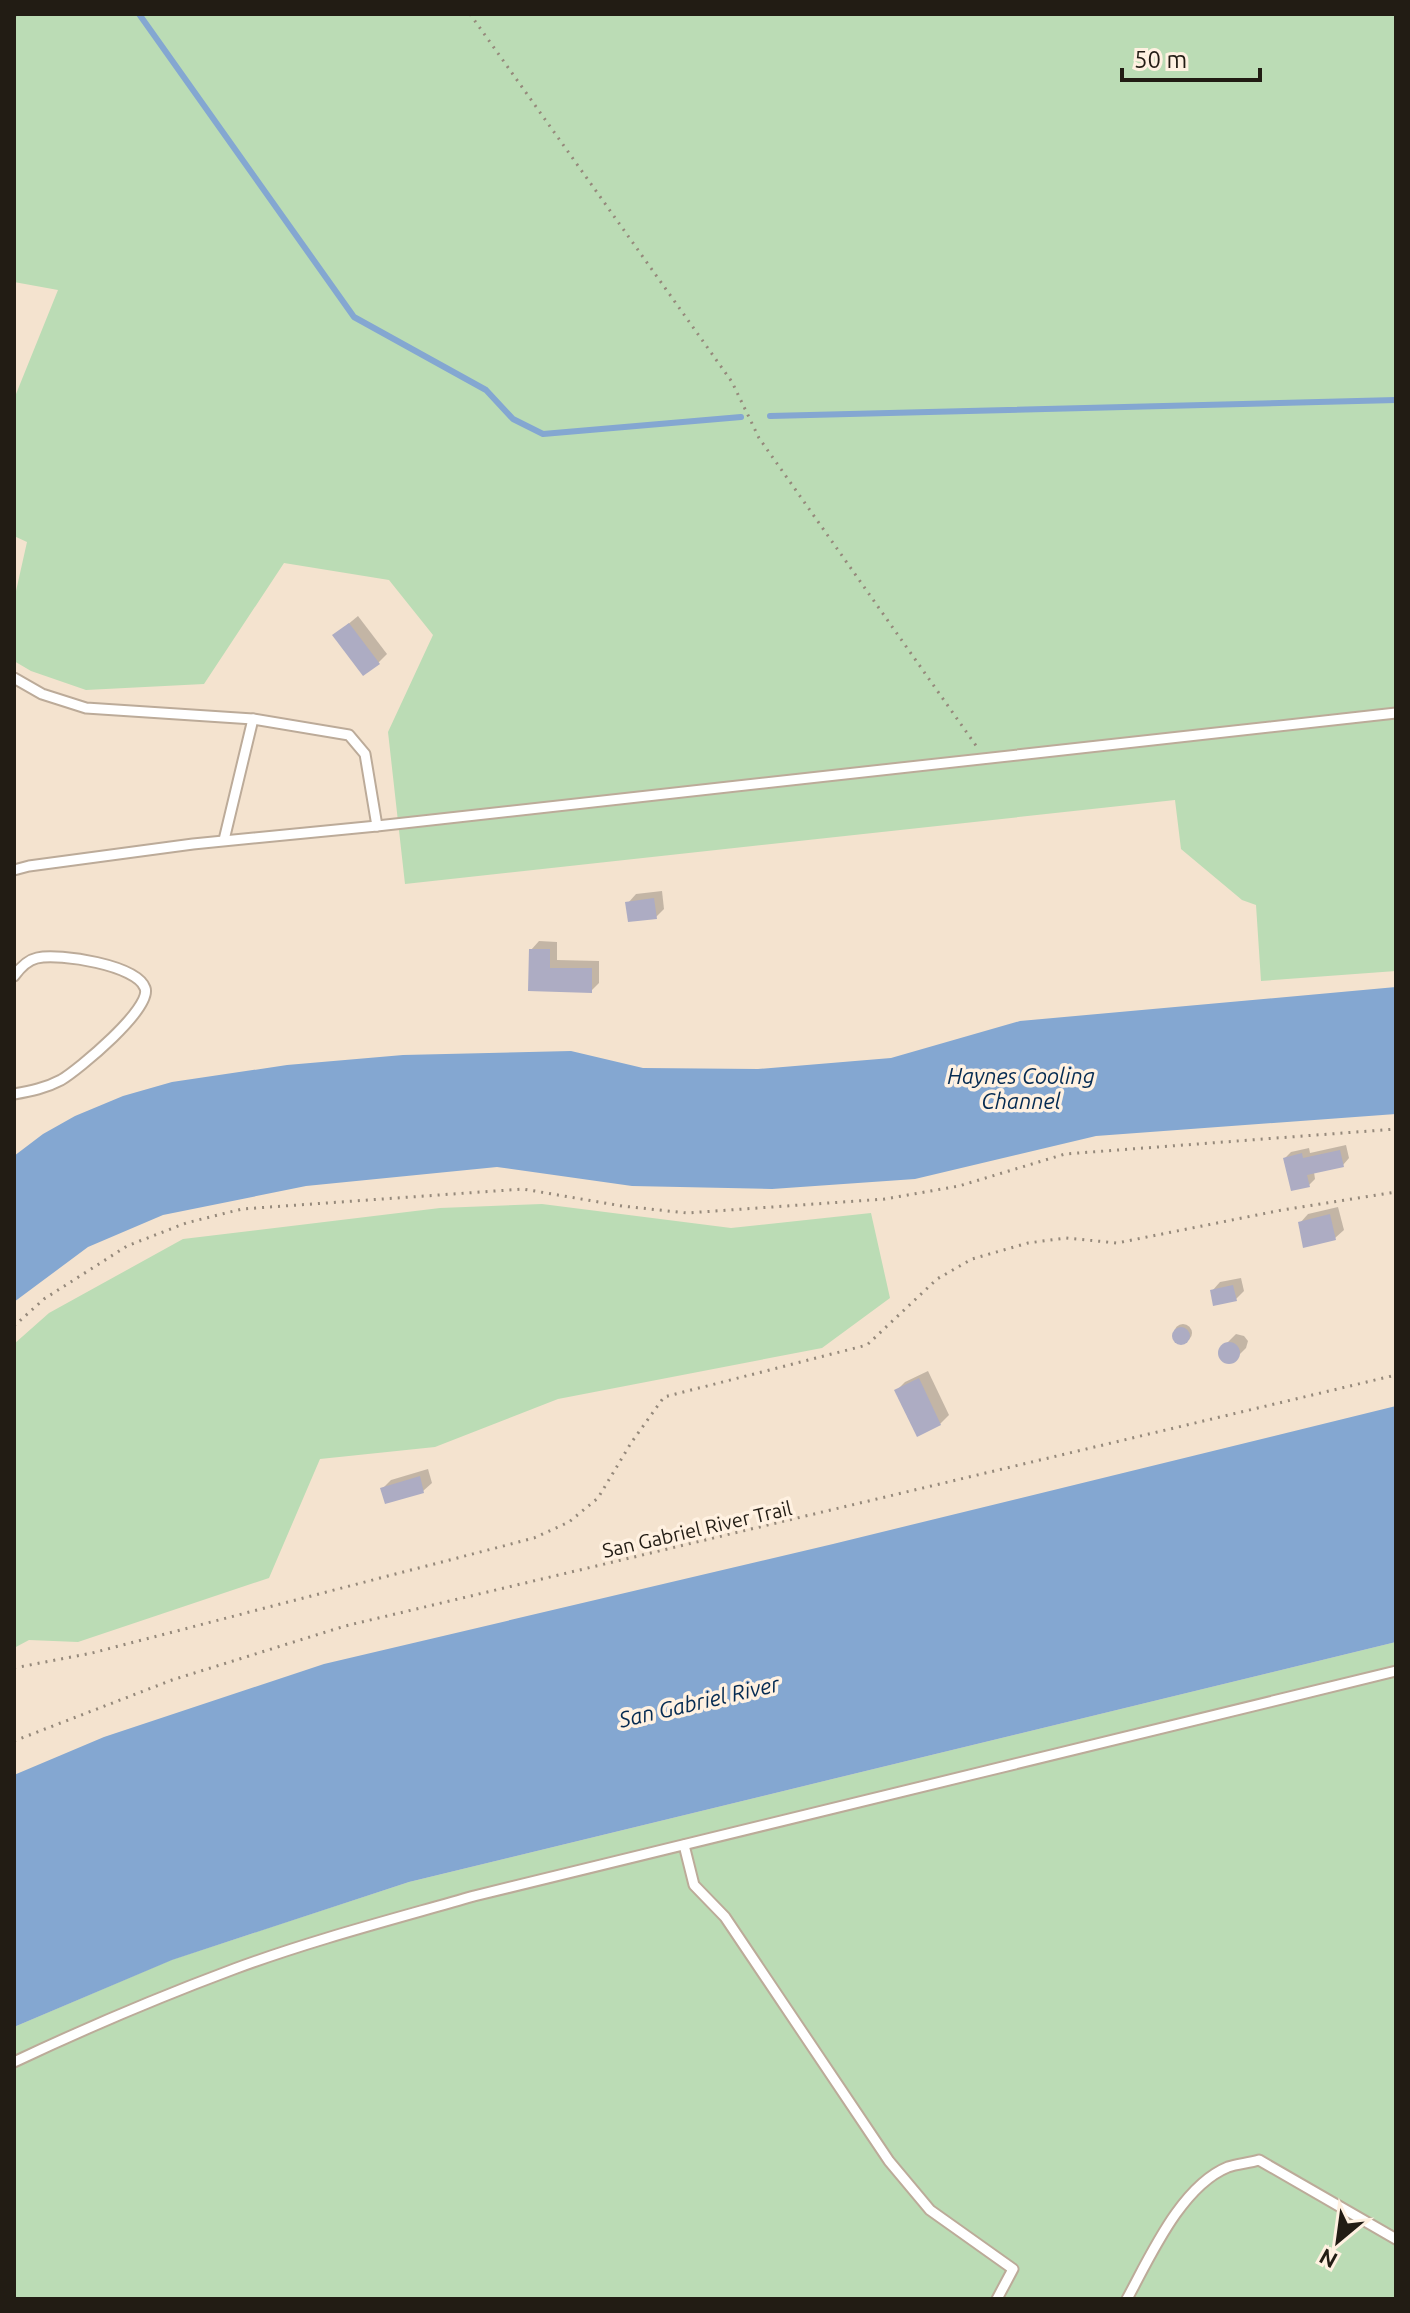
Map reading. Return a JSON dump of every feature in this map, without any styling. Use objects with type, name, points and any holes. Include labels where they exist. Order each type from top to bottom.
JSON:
[{"type":"lane","points":[[14,678],[42,694],[86,708],[253,719],[349,735],[365,754],[377,826]]},
{"type":"lane","points":[[14,870],[224,840],[377,826],[1396,713]]},
{"type":"lane","points":[[224,840],[253,719]]},
{"type":"lane","points":[[14,976],[21,966],[36,958],[64,957],[137,977],[145,986],[146,996],[139,1009],[79,1068],[45,1088],[14,1094]]},
{"type":"lane","points":[[14,2062],[128,2010],[236,1968],[329,1937],[474,1896],[1396,1671]]},
{"type":"lane","points":[[684,1845],[694,1885],[725,1917],[889,2161],[930,2210],[1013,2269],[997,2299]]},
{"type":"lane","points":[[1127,2299],[1173,2217],[1201,2186],[1227,2168],[1259,2160],[1396,2239]]},
{"type":"path","points":[[14,16],[21,14]]},
{"type":"path","points":[[470,14],[732,382],[759,438],[986,760]]},
{"type":"path","points":[[14,1326],[44,1299],[127,1246],[186,1223],[242,1209],[523,1189],[622,1206],[687,1213],[885,1199],[959,1186],[1065,1154],[1396,1129]]},
{"type":"path","points":[[14,1668],[92,1653],[534,1538],[569,1522],[598,1498],[631,1443],[664,1397],[867,1345],[937,1279],[972,1259],[1028,1243],[1066,1238],[1117,1243],[1282,1210],[1396,1192]]},
{"type":"path","name":"San Gabriel River Trail","points":[[14,1741],[172,1680],[345,1626],[1396,1375]]},
{"type":"green space","points":[[14,14],[1396,14],[1396,971],[1261,981],[1256,905],[1242,900],[1181,849],[1175,800],[405,884],[388,732],[433,635],[389,580],[284,563],[204,684],[86,690],[31,671],[14,661],[14,600],[27,542],[14,536],[14,399],[58,290],[14,282]]},
{"type":"green space","points":[[542,1204],[731,1228],[871,1213],[890,1298],[822,1348],[558,1399],[435,1447],[320,1459],[269,1578],[78,1642],[29,1640],[14,1648],[14,1344],[49,1313],[183,1239],[440,1208]]},
{"type":"green space","points":[[1396,1642],[1396,2299],[14,2299],[14,2027],[171,1960],[409,1882]]},
{"type":"water","name":"Haynes Cooling Channel","points":[[1396,987],[1396,1114],[1096,1136],[915,1179],[772,1189],[632,1186],[497,1167],[306,1186],[163,1215],[88,1247],[14,1302],[14,1156],[43,1134],[75,1116],[123,1096],[172,1082],[287,1065],[403,1055],[571,1051],[643,1068],[758,1069],[891,1058],[1020,1021]]},
{"type":"water","name":"San Gabriel River","points":[[1396,1406],[1396,1642],[409,1882],[172,1960],[14,2027],[14,1775],[104,1737],[324,1664],[833,1544]]},
{"type":"building","points":[[349,623],[380,664],[363,676],[332,635]]},
{"type":"building","points":[[654,898],[657,919],[628,922],[625,902]]},
{"type":"building","points":[[529,949],[550,949],[550,968],[592,968],[592,993],[528,991]]},
{"type":"building","points":[[1340,1150],[1344,1167],[1307,1175],[1310,1187],[1291,1191],[1283,1158],[1302,1153],[1303,1158]]},
{"type":"building","points":[[1330,1214],[1336,1240],[1303,1248],[1298,1222]]},
{"type":"building","points":[[1233,1285],[1237,1301],[1213,1306],[1210,1290]]},
{"type":"building","points":[[1181,1327],[1190,1336],[1181,1345],[1172,1336]]},
{"type":"building","points":[[1225,1342],[1233,1342],[1240,1353],[1233,1364],[1225,1364],[1218,1357],[1218,1349]]},
{"type":"building","points":[[919,1378],[941,1425],[917,1437],[894,1390]]},
{"type":"building","points":[[420,1476],[424,1493],[385,1504],[380,1488]]},
{"type":"waterway","points":[[139,14],[354,317],[486,390],[513,419],[543,434],[741,417]]},
{"type":"waterway","points":[[770,416],[1396,400]]}]
